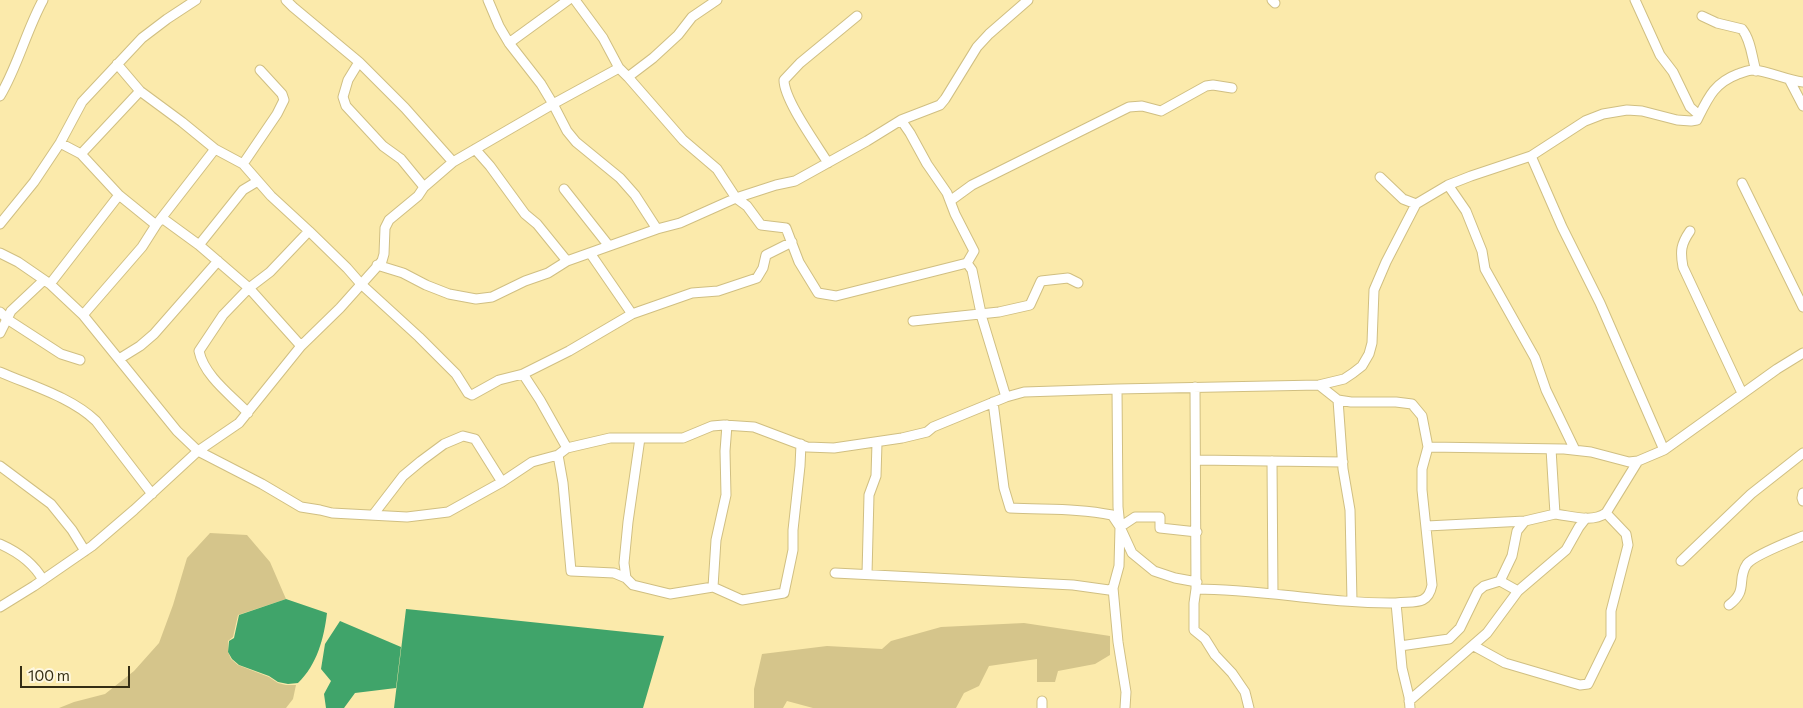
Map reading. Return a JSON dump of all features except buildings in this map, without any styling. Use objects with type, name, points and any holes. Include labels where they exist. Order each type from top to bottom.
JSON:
[{"type":"street","points":[[0,96],[9,80],[29,28],[43,0]]},
{"type":"street","points":[[0,224],[34,182],[60,143],[82,102],[142,38],[196,0]]},
{"type":"street","points":[[286,0],[359,62],[405,108],[453,162]]},
{"type":"street","points":[[488,0],[499,26],[509,43],[541,84],[567,131],[576,142],[620,178],[635,195],[657,229]]},
{"type":"street","points":[[509,43],[568,0]]},
{"type":"street","points":[[575,0],[603,38],[619,68],[683,140],[718,169],[736,198],[747,206],[762,224],[786,228],[799,262],[818,293],[836,296],[967,264],[974,251],[950,201],[901,120]]},
{"type":"street","points":[[628,77],[672,41],[692,17],[716,0]]},
{"type":"street","points":[[377,265],[403,273],[440,291],[476,299],[492,297],[525,280],[548,273],[567,261],[657,229],[680,223],[736,198],[795,181],[901,120],[940,105],[977,47],[1028,0]]},
{"type":"street","points":[[1635,0],[1660,55],[1673,72],[1690,106],[1699,115]]},
{"type":"street","points":[[828,163],[789,98],[784,80],[800,63],[857,16]]},
{"type":"street","points":[[1702,16],[1717,23],[1742,29],[1745,32],[1756,71]]},
{"type":"street","points":[[359,62],[348,80],[343,97],[346,106],[383,146],[401,159],[424,187]]},
{"type":"street","points":[[117,64],[140,91],[215,149],[243,164],[271,196],[347,268],[361,284],[432,349],[456,374],[468,393],[472,395],[499,380],[523,374],[569,351],[632,314],[692,293],[718,291],[757,278],[763,268],[766,255],[792,242]]},
{"type":"street","points":[[0,607],[85,551],[152,494],[198,451],[239,424],[300,346],[340,308],[382,261],[385,228],[389,220],[418,196],[424,187],[453,162],[619,68]]},
{"type":"street","points":[[243,164],[277,114],[284,100],[282,94],[260,70]]},
{"type":"street","points":[[0,253],[18,262],[47,282],[83,315],[177,431],[198,451],[301,507],[332,513],[407,517],[448,512],[502,482],[532,462],[558,455],[567,448],[610,438],[683,438],[712,426],[727,425],[754,427],[807,446],[834,448],[926,432],[933,427],[993,402],[1024,392],[1319,385],[1344,379],[1362,366],[1369,354],[1372,342],[1374,290],[1386,262],[1416,204],[1448,185],[1531,156],[1585,121],[1603,114],[1634,110],[1691,122],[1697,120],[1712,91],[1722,81],[1751,70],[1803,82]]},
{"type":"street","points":[[1790,80],[1803,106]]},
{"type":"street","points":[[950,201],[972,184],[1129,107],[1142,106],[1161,111],[1206,86],[1213,85],[1232,88]]},
{"type":"street","points":[[81,154],[140,91]]},
{"type":"street","points":[[60,143],[81,154],[119,195],[159,222],[199,245],[218,261],[249,288],[300,346]]},
{"type":"street","points":[[83,315],[142,247],[215,149]]},
{"type":"street","points":[[475,149],[490,166],[525,214],[537,224],[567,261]]},
{"type":"street","points":[[1531,156],[1562,227],[1600,303],[1664,450]]},
{"type":"street","points":[[1380,177],[1403,199],[1416,204]]},
{"type":"street","points":[[199,245],[243,190],[258,181]]},
{"type":"street","points":[[1742,183],[1803,307]]},
{"type":"street","points":[[1448,185],[1466,212],[1482,251],[1485,269],[1535,358],[1549,397],[1575,450]]},
{"type":"street","points":[[564,189],[609,246]]},
{"type":"street","points":[[0,333],[11,311],[47,282],[119,195]]},
{"type":"street","points":[[1690,230],[1682,243],[1681,256],[1683,267],[1742,394]]},
{"type":"street","points":[[248,413],[212,376],[200,357],[199,351],[223,315],[249,288],[270,272],[309,231]]},
{"type":"street","points":[[590,254],[632,314]]},
{"type":"street","points":[[118,359],[140,346],[154,334],[218,261]]},
{"type":"street","points":[[967,264],[972,270],[980,313],[1006,397]]},
{"type":"street","points":[[913,321],[999,312],[1030,305],[1041,281],[1068,278],[1078,283]]},
{"type":"street","points":[[0,312],[7,320],[61,354],[80,360]]},
{"type":"street","points":[[1428,447],[1575,450],[1629,462],[1638,461],[1664,450],[1777,369],[1803,353]]},
{"type":"street","points":[[0,372],[62,397],[88,413],[152,494]]},
{"type":"street","points":[[523,374],[567,448]]},
{"type":"street","points":[[993,402],[1004,488],[1010,508],[1070,509],[1112,515],[1132,553],[1154,571],[1196,585],[1352,601],[1396,603],[1423,601],[1430,595],[1432,585],[1422,490],[1422,469],[1428,447],[1422,416],[1412,404],[1338,400],[1319,385]]},
{"type":"street","points":[[1195,387],[1197,532],[1194,630],[1205,639],[1215,655],[1232,672],[1245,692],[1249,708]]},
{"type":"street","points":[[1117,389],[1118,507],[1120,527],[1119,566],[1113,588],[1118,642],[1126,692],[1125,708]]},
{"type":"street","points":[[1338,400],[1343,462],[1350,510],[1352,601]]},
{"type":"street","points":[[713,587],[716,540],[726,495],[725,451],[727,425]]},
{"type":"street","points":[[373,515],[403,476],[421,460],[444,444],[463,436],[475,439],[502,482]]},
{"type":"street","points":[[626,578],[624,562],[628,522],[640,438]]},
{"type":"street","points":[[867,574],[868,495],[876,476],[877,442]]},
{"type":"street","points":[[558,455],[563,483],[571,571],[614,573],[626,578],[634,585],[670,594],[713,587],[742,600],[784,593],[793,550],[793,530],[801,444]]},
{"type":"street","points":[[1551,449],[1555,514]]},
{"type":"street","points":[[1680,561],[1751,494],[1803,453]]},
{"type":"street","points":[[1196,460],[1343,462]]},
{"type":"street","points":[[1272,461],[1273,594]]},
{"type":"street","points":[[1427,526],[1525,521],[1555,514],[1586,518],[1601,516],[1606,513],[1638,461]]},
{"type":"street","points":[[0,466],[51,504],[72,530],[85,551]]},
{"type":"street","points":[[1803,493],[1803,501]]},
{"type":"street","points":[[1474,646],[1505,663],[1580,685],[1588,684],[1611,637],[1611,611],[1628,545],[1626,534],[1606,513]]},
{"type":"street","points":[[1120,527],[1135,517],[1160,517],[1160,528],[1197,532]]},
{"type":"street","points":[[1410,705],[1487,633],[1518,591],[1566,550],[1586,518]]},
{"type":"street","points":[[1500,581],[1512,556],[1517,531],[1525,521]]},
{"type":"street","points":[[1729,605],[1740,594],[1744,572],[1747,564],[1752,559],[1803,536]]},
{"type":"street","points":[[0,544],[20,554],[32,564],[43,580]]},
{"type":"street","points":[[835,572],[1074,585],[1109,590],[1113,588]]},
{"type":"street","points":[[1400,646],[1449,639],[1460,628],[1478,591],[1484,586],[1500,581],[1518,591]]},
{"type":"street","points":[[1396,603],[1402,668],[1410,705]]},
{"type":"shaded area","points":[[210,533],[247,535],[270,562],[286,599],[238,615],[233,637],[228,641],[228,652],[231,659],[238,665],[269,677],[278,683],[296,685],[293,699],[286,708],[59,708],[105,694],[134,671],[159,643],[187,558]]},
{"type":"shaded area","points":[[286,599],[327,613],[322,641],[315,660],[298,683],[288,684],[278,682],[269,676],[239,665],[228,652],[229,641],[234,638],[239,615]]},
{"type":"shaded area","points":[[406,609],[664,636],[643,708],[394,708]]},
{"type":"shaded area","points":[[340,621],[401,647],[396,688],[355,693],[344,708],[326,708],[324,694],[331,681],[321,669],[325,644]]},
{"type":"shaded area","points":[[1024,623],[1110,636],[1110,655],[1095,664],[1058,671],[1055,682],[1037,682],[1037,659],[989,666],[979,686],[964,693],[956,708],[813,708],[787,701],[783,708],[754,708],[754,689],[762,654],[827,646],[882,649],[891,641],[941,627]]}]
